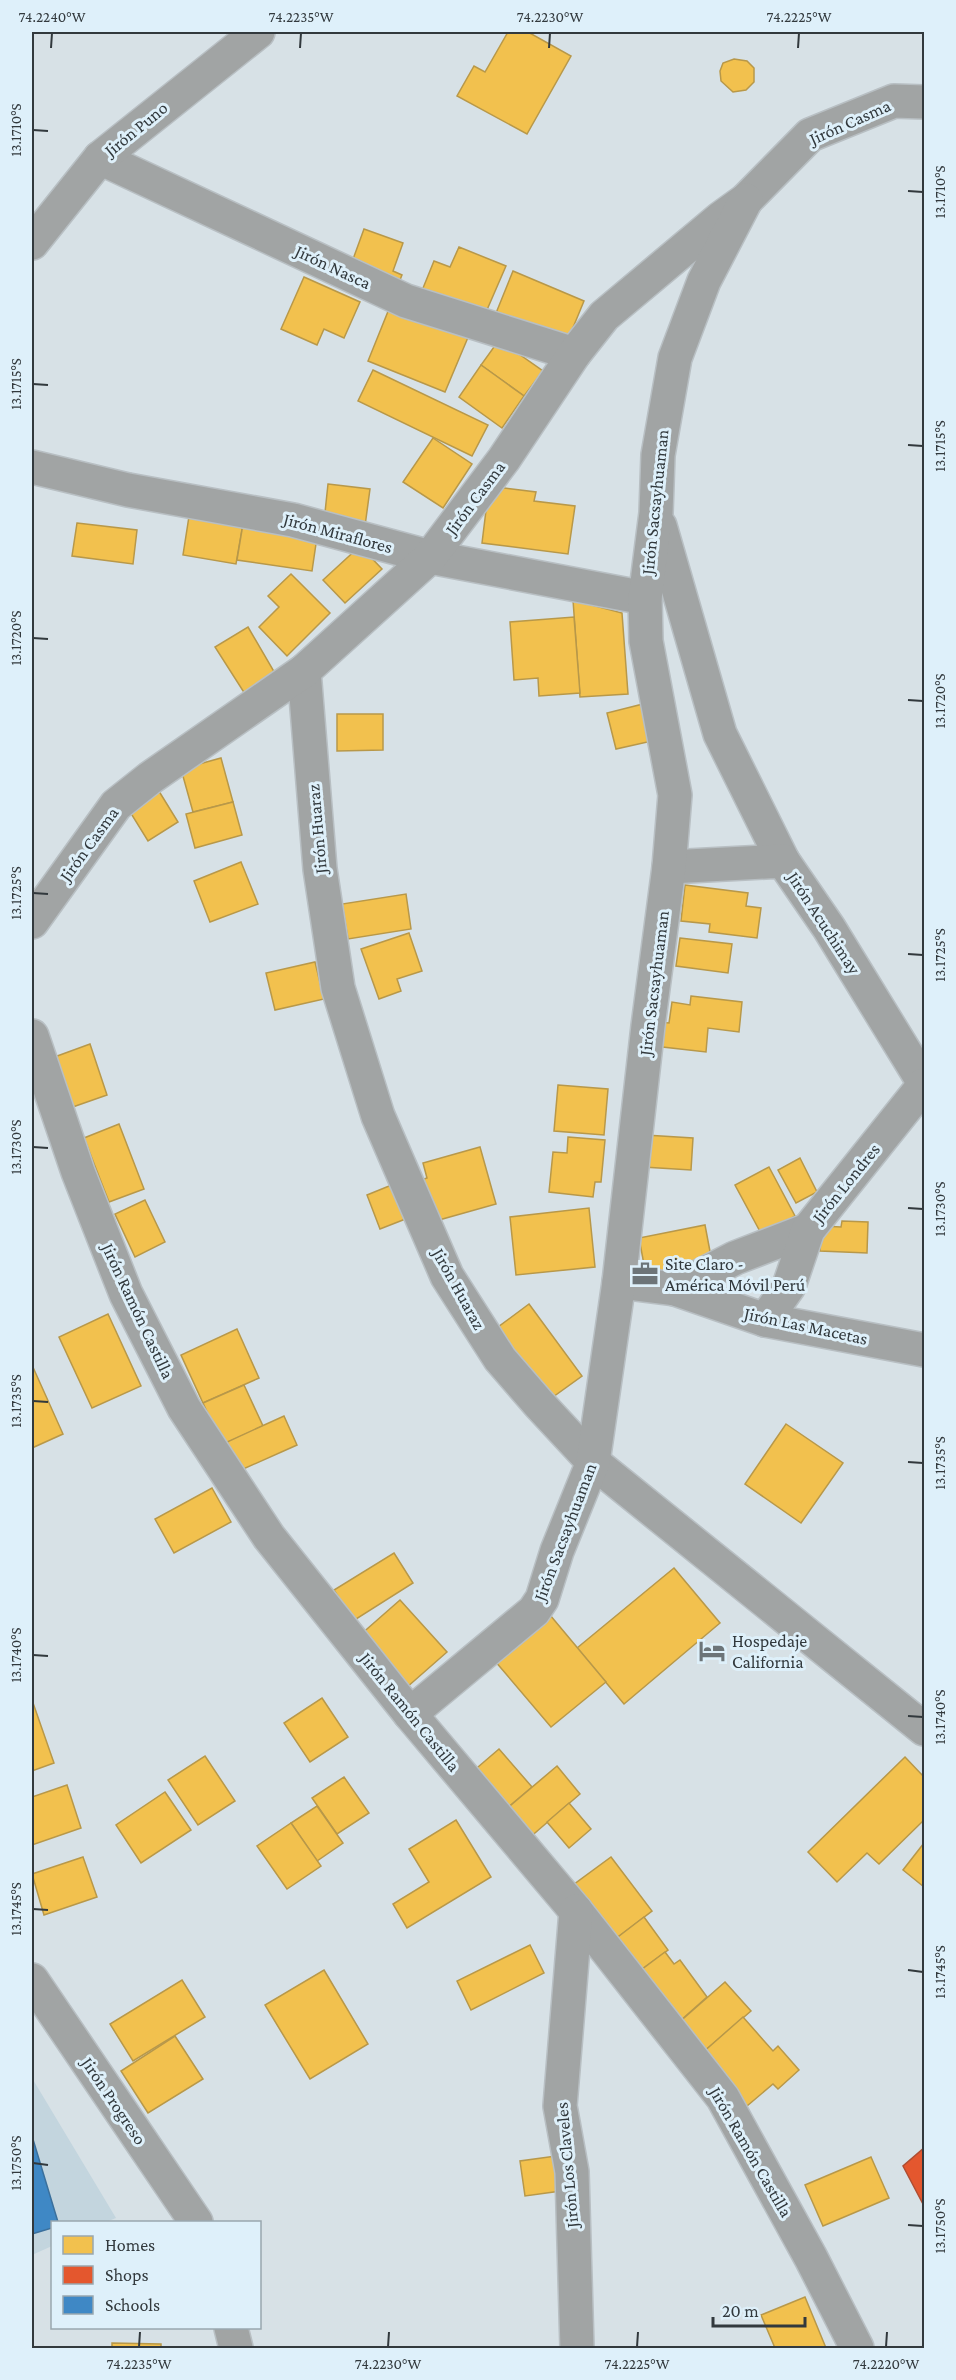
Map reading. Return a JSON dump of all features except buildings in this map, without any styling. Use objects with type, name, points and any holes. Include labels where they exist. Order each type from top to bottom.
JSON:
[{"type":"street","name":"Jirón Puno","points":[[32,243],[100,158],[258,32]]},
{"type":"street","name":"Jirón Casma","points":[[32,922],[116,805],[150,778],[304,670],[430,557],[504,459],[574,354],[604,316],[721,218],[746,200],[810,135],[894,101],[924,102]]},
{"type":"street","name":"Jirón Nasca","points":[[100,158],[405,301],[574,354]]},
{"type":"street","name":"Jirón Sacsayhuaman","points":[[410,1714],[534,1611],[542,1599],[557,1551],[593,1462],[619,1282],[648,1026],[669,867],[675,795],[646,641],[645,598],[656,513],[658,455],[675,358],[704,281],[746,200]]},
{"type":"street","name":"Jirón Miraflores","points":[[32,467],[128,490],[293,520],[430,557],[645,598]]},
{"type":"street","points":[[656,513],[720,734],[783,861]]},
{"type":"street","name":"Jirón Huaraz","points":[[304,670],[320,869],[338,988],[378,1116],[447,1276],[500,1359],[593,1462],[924,1728]]},
{"type":"street","name":"Jirón Acuchimay","points":[[669,867],[783,861],[830,928],[924,1084]]},
{"type":"street","name":"Jirón Ramón Castilla","points":[[32,1036],[78,1172],[126,1294],[184,1408],[269,1537],[410,1714],[576,1911],[723,2098],[811,2258],[857,2349]]},
{"type":"street","name":"Jirón Londres","points":[[765,1320],[789,1286],[808,1230],[924,1084]]},
{"type":"street","points":[[675,1289],[735,1258],[808,1230]]},
{"type":"street","name":"Jirón Las Macetas","points":[[619,1282],[675,1289],[765,1320],[924,1350]]},
{"type":"street","name":"Jirón Los Claveles","points":[[576,1911],[560,2106],[572,2172],[577,2349]]},
{"type":"street","name":"Jirón Progreso","points":[[32,1980],[195,2221]]},
{"type":"street","points":[[231,2329],[236,2349]]},
{"type":"shaded area","points":[[32,2078],[116,2218],[108,2221],[51,2221],[51,2246],[32,2255]]},
{"type":"place","name":"Site Claro - América Móvil Perú","points":[[645,1274]]},
{"type":"place","name":"Hospedaje California","points":[[712,1651]]}]
